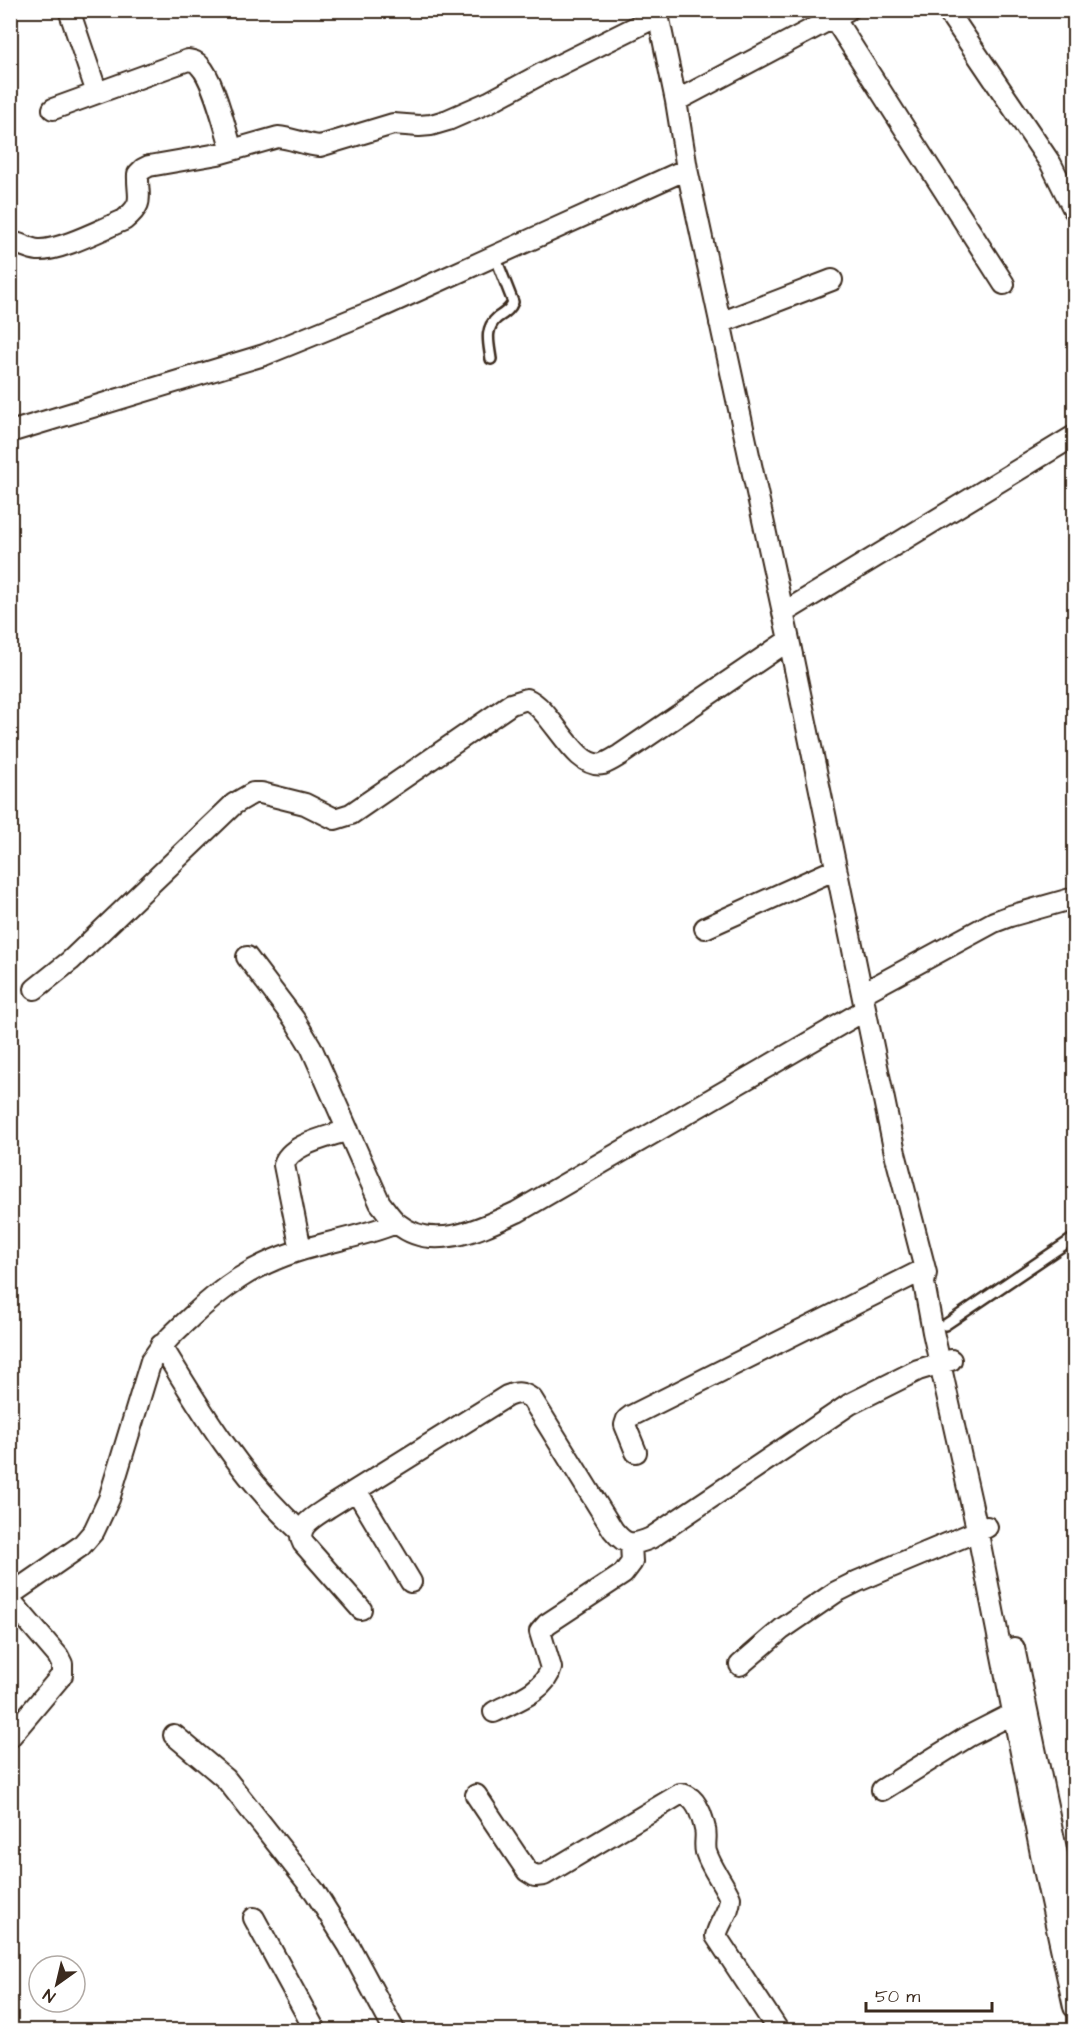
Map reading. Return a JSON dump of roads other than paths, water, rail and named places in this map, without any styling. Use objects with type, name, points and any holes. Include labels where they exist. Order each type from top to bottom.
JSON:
[{"type":"street","points":[[69,10],[97,93]]},
{"type":"street","points":[[947,10],[1051,164],[1074,210]]},
{"type":"street","points":[[10,242],[37,250],[52,248],[124,220],[139,202],[141,196],[138,174],[142,169],[232,150],[278,137],[320,146],[393,124],[419,126],[448,120],[489,102],[657,13],[676,101],[687,169],[789,640],[895,1153],[926,1271],[934,1282],[945,1325],[947,1361]]},
{"type":"street","points":[[676,101],[841,14],[1004,284]]},
{"type":"street","points":[[53,109],[188,60],[194,61],[202,67],[209,78],[232,150]]},
{"type":"street","points":[[10,432],[264,355],[375,310],[687,169]]},
{"type":"street","points":[[720,323],[832,280]]},
{"type":"street","points":[[783,613],[1074,436]]},
{"type":"street","points":[[35,989],[70,961],[234,804],[252,793],[306,804],[329,818],[341,819],[511,704],[527,699],[542,709],[578,754],[591,764],[604,764],[789,640]]},
{"type":"street","points":[[705,927],[836,868]]},
{"type":"street","points":[[247,957],[294,1019],[311,1047],[375,1194],[396,1223],[416,1234],[431,1238],[454,1236],[492,1224],[517,1212],[994,922],[1074,898]]},
{"type":"street","points":[[301,1250],[285,1161],[293,1151],[301,1147],[348,1130]]},
{"type":"street","points":[[10,1595],[81,1546],[94,1532],[109,1500],[151,1361],[161,1345],[223,1288],[259,1266],[301,1250],[353,1238],[396,1223]]},
{"type":"street","points":[[926,1271],[924,1283],[947,1361],[1057,1890],[1074,2007]]},
{"type":"street","points":[[636,1452],[625,1425],[627,1419],[926,1271]]},
{"type":"street","points":[[161,1345],[195,1402],[257,1488],[301,1532],[303,1543],[361,1609]]},
{"type":"street","points":[[301,1532],[308,1522],[356,1490],[516,1392],[532,1399],[613,1530],[621,1540],[631,1544],[651,1538],[850,1404],[892,1382],[947,1361]]},
{"type":"street","points":[[356,1490],[411,1582]]},
{"type":"street","points":[[740,1665],[782,1629],[836,1592],[983,1528]]},
{"type":"street","points":[[494,1712],[532,1692],[544,1681],[551,1668],[540,1632],[547,1624],[623,1574],[632,1562],[631,1544]]},
{"type":"street","points":[[10,1600],[63,1664],[62,1675],[10,1737]]},
{"type":"street","points":[[882,1790],[959,1742],[1019,1710]]},
{"type":"street","points":[[174,1736],[226,1779],[315,1892],[348,1946],[394,2031]]},
{"type":"street","points":[[476,1795],[527,1871],[531,1875],[540,1876],[680,1794],[687,1794],[698,1807],[705,1829],[706,1850],[730,1898],[730,1905],[716,1935],[778,2031]]},
{"type":"street","points":[[1057,1890],[1074,1935]]},
{"type":"street","points":[[254,1918],[315,2031]]},
{"type":"lane","points":[[491,359],[489,328],[513,302],[495,256]]},
{"type":"lane","points":[[945,1325],[1074,1238]]}]
